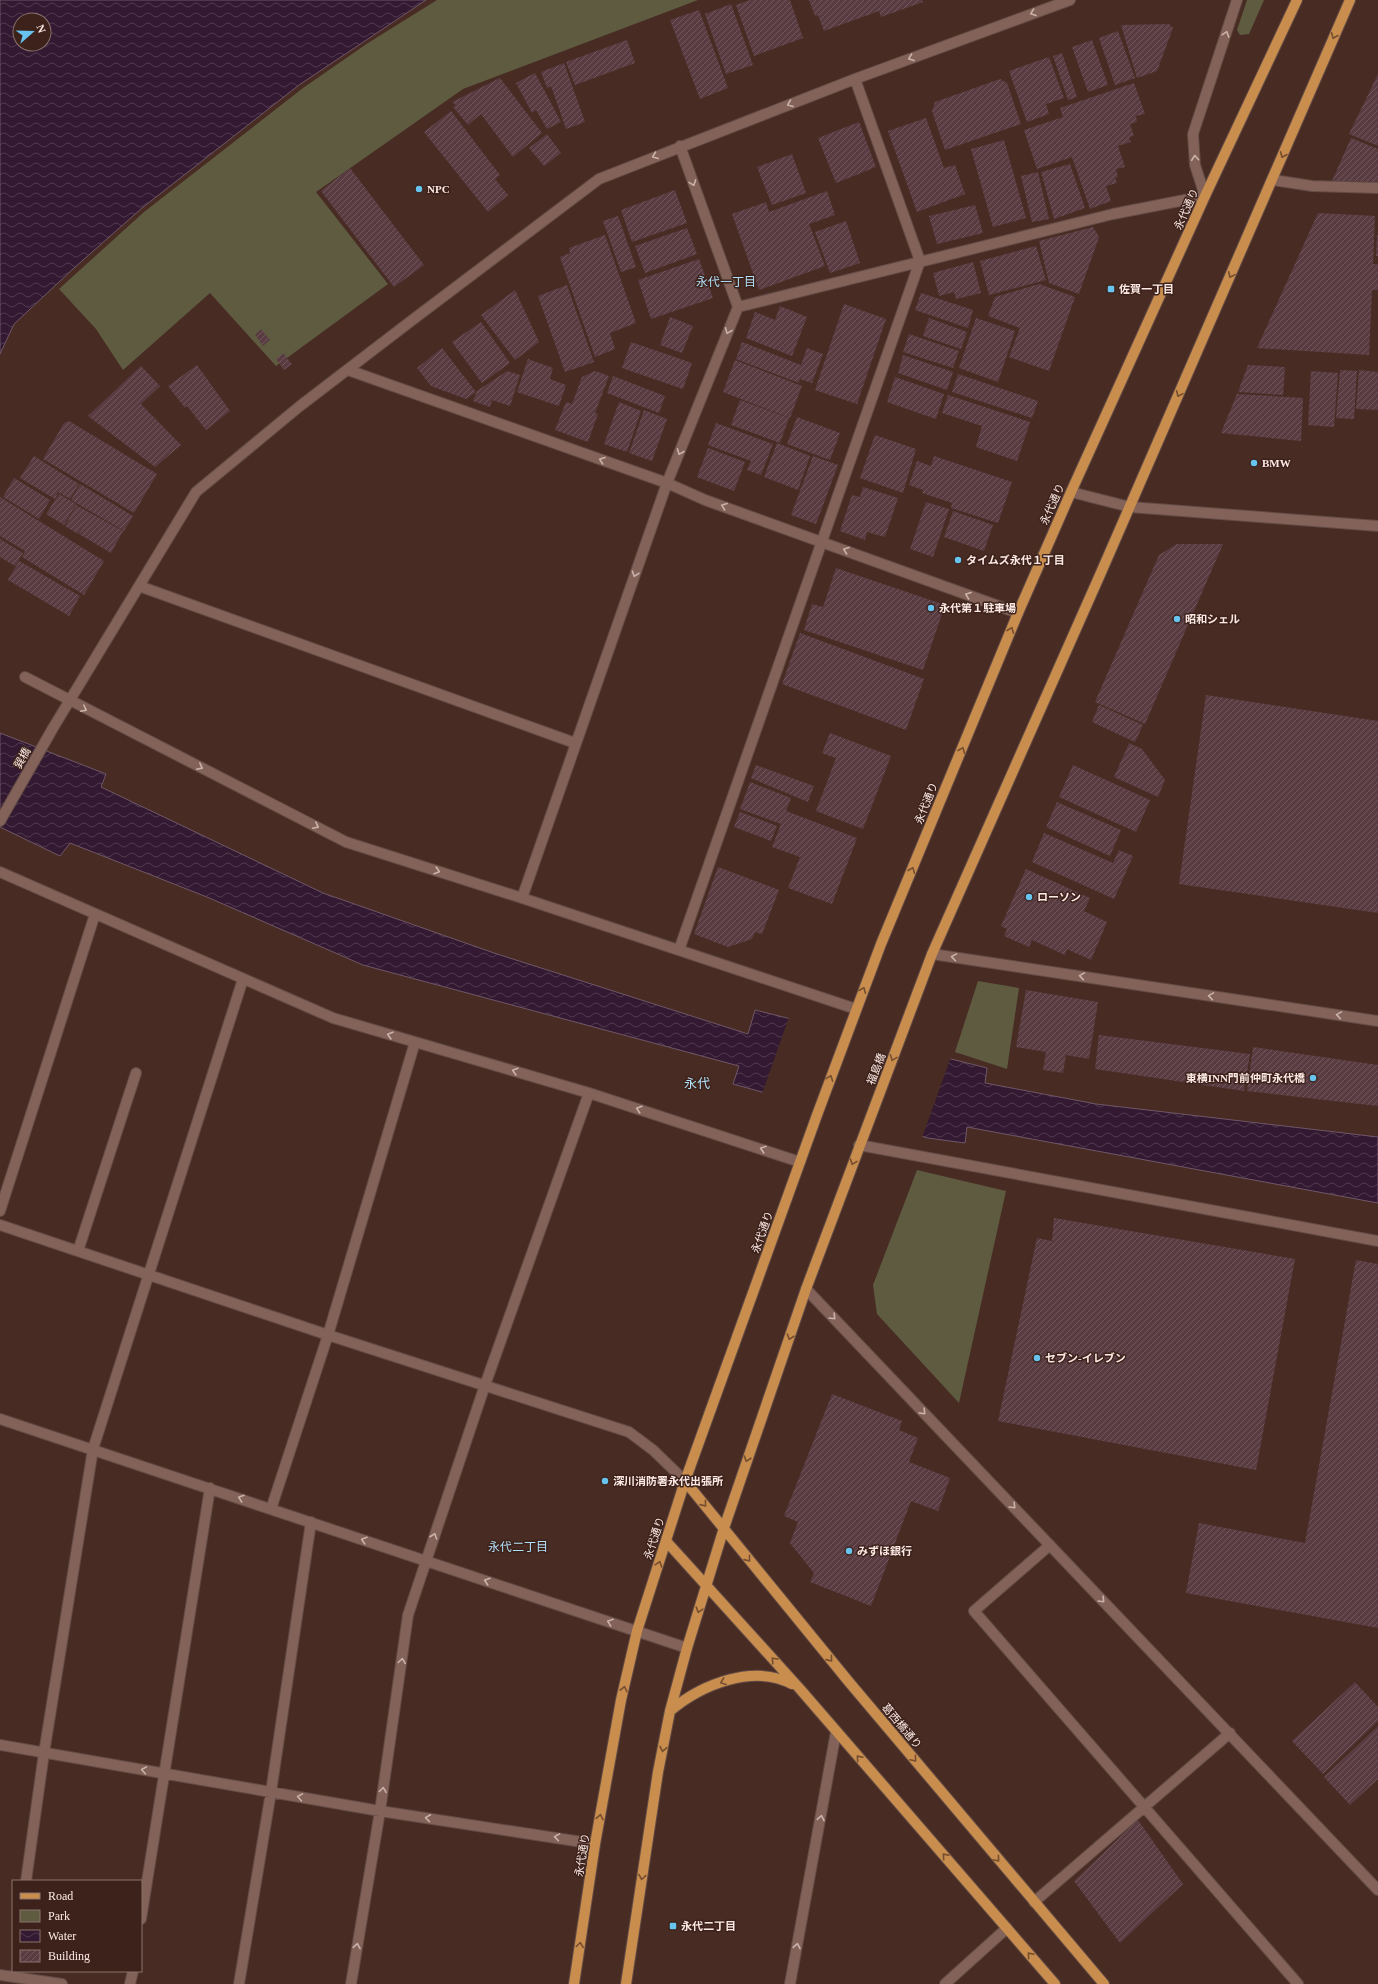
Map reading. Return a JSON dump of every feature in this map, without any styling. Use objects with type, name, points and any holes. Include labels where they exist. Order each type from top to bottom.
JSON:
[{"type":"main road","name":"永代通り","points":[[574,1984],[595,1844],[621,1700],[637,1631],[685,1480],[849,1027],[1018,613],[1070,492],[1205,196],[1297,0]]},
{"type":"main road","points":[[932,954],[1130,507],[1350,0]]},
{"type":"main road","name":"福島橋","points":[[859,1145],[868,1126],[932,954]]},
{"type":"main road","points":[[626,1984],[658,1772],[670,1710],[687,1648],[724,1528],[806,1289],[859,1145]]},
{"type":"main road","name":"葛西橋通り","points":[[685,1480],[844,1676],[1104,1984]]},
{"type":"main road","points":[[666,1541],[800,1689],[1055,1984]]},
{"type":"main road","points":[[670,1710],[694,1694],[732,1679],[746,1676],[757,1675],[780,1678],[800,1689]]},
{"type":"street","name":"巽橋","points":[[0,821],[69,701],[196,492],[300,406],[410,321],[599,179],[680,146],[855,79],[1070,0]]},
{"type":"street","points":[[738,307],[1113,214],[1205,196],[1195,166],[1192,134],[1237,0]]},
{"type":"street","points":[[680,950],[920,261],[855,79]]},
{"type":"street","points":[[522,898],[667,483],[738,307],[680,146]]},
{"type":"street","points":[[1272,180],[1312,186],[1378,188]]},
{"type":"street","points":[[348,370],[667,483],[705,500],[1018,613]]},
{"type":"street","points":[[1070,492],[1130,507],[1378,526]]},
{"type":"street","points":[[139,586],[576,743]]},
{"type":"street","points":[[25,677],[69,701],[346,842],[522,898],[856,1009]]},
{"type":"street","points":[[0,872],[333,1018],[589,1092],[800,1162]]},
{"type":"street","points":[[0,1211],[95,914]]},
{"type":"street","points":[[932,954],[1378,1021]]},
{"type":"street","points":[[26,1880],[44,1753],[93,1449],[242,979]]},
{"type":"street","points":[[271,1509],[328,1335],[415,1042]]},
{"type":"street","points":[[78,1251],[136,1073]]},
{"type":"street","points":[[351,1984],[380,1811],[408,1615],[485,1386],[589,1092]]},
{"type":"street","points":[[859,1145],[1378,1241]]},
{"type":"street","points":[[0,1225],[328,1335],[629,1432],[653,1450],[685,1480]]},
{"type":"street","points":[[806,1289],[1378,1890]]},
{"type":"street","points":[[0,1419],[687,1648]]},
{"type":"street","points":[[142,1914],[210,1488]]},
{"type":"street","points":[[239,1984],[271,1792],[311,1522]]},
{"type":"street","points":[[1050,1545],[974,1612],[1298,1984]]},
{"type":"street","points":[[790,1984],[836,1732]]},
{"type":"street","points":[[1034,1902],[1230,1733]]},
{"type":"street","points":[[0,1746],[380,1811],[595,1844]]},
{"type":"street","points":[[946,1984],[1007,1928]]},
{"type":"street","points":[[130,1984],[132,1972]]},
{"type":"street","points":[[0,1975],[62,1984]]},
{"type":"green space","points":[[437,0],[698,0],[463,89],[316,192],[388,284],[276,366],[210,293],[123,370],[96,329],[59,289],[144,212],[303,88],[368,43]]},
{"type":"green space","points":[[1247,0],[1264,0],[1249,34],[1240,35],[1237,30]]},
{"type":"green space","points":[[978,981],[1019,988],[1007,1069],[955,1052]]},
{"type":"green space","points":[[917,1170],[1006,1191],[959,1403],[877,1314],[873,1285]]},
{"type":"water","points":[[0,0],[426,0],[299,85],[142,208],[74,268],[14,324],[0,354]]},
{"type":"water","points":[[0,733],[106,774],[101,787],[323,893],[494,953],[748,1034],[755,1010],[987,1068],[985,1083],[1096,1104],[1378,1137],[1378,1203],[967,1127],[965,1143],[928,1138],[733,1084],[739,1066],[363,965],[207,897],[70,843],[60,856],[0,827]]},
{"type":"pier","points":[[789,1017],[951,1057],[922,1138],[762,1094]]},
{"type":"building","points":[[750,0],[790,0],[803,38],[754,56],[736,5]]},
{"type":"building","points":[[809,0],[922,0],[923,2],[881,17],[879,11],[824,31],[818,15],[815,16]]},
{"type":"building","points":[[731,4],[753,65],[726,74],[705,14]]},
{"type":"building","points":[[699,10],[728,88],[700,99],[670,20]]},
{"type":"building","points":[[1169,24],[1173,28],[1157,71],[1137,78],[1121,25]]},
{"type":"building","points":[[1118,31],[1135,78],[1115,85],[1099,38]]},
{"type":"building","points":[[627,40],[635,63],[575,85],[566,62]]},
{"type":"building","points":[[1092,40],[1108,85],[1088,92],[1072,47]]},
{"type":"building","points":[[1062,53],[1077,97],[1068,100],[1053,56]]},
{"type":"building","points":[[1049,57],[1064,98],[1046,104],[1049,114],[1027,122],[1009,71]]},
{"type":"building","points":[[564,63],[585,122],[566,129],[551,86],[547,88],[541,72]]},
{"type":"building","points":[[535,73],[561,122],[547,129],[536,110],[532,113],[516,83]]},
{"type":"building","points":[[1378,74],[1378,146],[1349,134]]},
{"type":"building","points":[[500,78],[542,133],[513,157],[481,114],[468,125],[453,107],[456,105],[452,102]]},
{"type":"building","points":[[1000,79],[1007,83],[1021,124],[945,150],[932,111],[935,102]]},
{"type":"building","points":[[1134,83],[1145,114],[1136,116],[1137,122],[1130,124],[1134,136],[1129,137],[1131,142],[1118,146],[1125,167],[1116,169],[1118,177],[1115,178],[1117,183],[1106,186],[1111,201],[1090,209],[1072,157],[1037,169],[1024,130],[1063,117],[1060,108]]},
{"type":"building","points":[[451,111],[500,175],[495,179],[508,195],[488,212],[424,132]]},
{"type":"building","points":[[926,118],[944,168],[955,165],[965,194],[917,212],[888,131]]},
{"type":"building","points":[[859,122],[876,167],[836,183],[818,138]]},
{"type":"building","points":[[547,134],[561,153],[544,166],[529,148]]},
{"type":"building","points":[[1351,138],[1378,149],[1378,182],[1332,181]]},
{"type":"building","points":[[1004,140],[1026,218],[993,227],[971,149]]},
{"type":"building","points":[[792,154],[806,193],[772,205],[757,167]]},
{"type":"building","points":[[1070,164],[1085,208],[1054,219],[1041,172]]},
{"type":"building","points":[[350,168],[424,265],[394,287],[321,191]]},
{"type":"building","points":[[1038,172],[1049,219],[1032,222],[1021,176]]},
{"type":"building","points":[[675,190],[687,223],[632,242],[621,210]]},
{"type":"building","points":[[827,191],[835,215],[809,224],[825,266],[759,290],[732,214],[766,202],[769,212]]},
{"type":"building","points":[[975,205],[983,233],[937,244],[929,216]]},
{"type":"building","points":[[1318,213],[1375,216],[1373,264],[1378,264],[1378,290],[1372,290],[1369,355],[1257,348]]},
{"type":"building","points":[[618,216],[636,267],[621,272],[603,221]]},
{"type":"building","points":[[846,221],[860,263],[830,273],[815,232]]},
{"type":"building","points":[[1093,227],[1099,237],[1079,294],[1049,283],[1039,241]]},
{"type":"building","points":[[687,228],[697,254],[645,273],[635,246]]},
{"type":"building","points":[[605,235],[636,323],[610,333],[615,349],[595,357],[560,257],[570,253],[569,248]]},
{"type":"building","points":[[1377,235],[1378,256],[1376,256]]},
{"type":"building","points":[[1036,246],[1046,280],[989,295],[980,261]]},
{"type":"building","points":[[699,259],[713,298],[651,319],[638,280]]},
{"type":"building","points":[[973,262],[981,293],[956,299],[954,292],[939,296],[933,273]]},
{"type":"building","points":[[1039,284],[1075,297],[1049,371],[1009,357],[1020,328],[988,316],[995,297]]},
{"type":"building","points":[[567,285],[594,362],[565,372],[538,296]]},
{"type":"building","points":[[515,290],[539,342],[515,360],[481,315]]},
{"type":"building","points":[[921,293],[973,310],[968,328],[915,310]]},
{"type":"building","points":[[844,304],[886,319],[857,404],[815,390]]},
{"type":"building","points":[[780,306],[807,317],[792,356],[746,338],[755,312],[775,320]]},
{"type":"building","points":[[670,317],[693,326],[682,353],[660,345]]},
{"type":"building","points":[[929,318],[967,332],[961,349],[923,336]]},
{"type":"building","points":[[976,318],[1015,331],[998,382],[959,368]]},
{"type":"building","points":[[481,322],[510,363],[482,383],[452,342]]},
{"type":"building","points":[[261,329],[270,340],[263,346],[255,335]]},
{"type":"building","points":[[909,334],[959,351],[953,368],[903,352]]},
{"type":"building","points":[[631,342],[692,363],[683,389],[622,368]]},
{"type":"building","points":[[742,342],[801,365],[807,348],[823,354],[812,383],[800,379],[799,383],[736,359]]},
{"type":"building","points":[[442,348],[476,392],[466,399],[431,386],[417,368]]},
{"type":"building","points":[[283,353],[292,364],[284,370],[276,359]]},
{"type":"building","points":[[903,355],[953,372],[947,390],[898,373]]},
{"type":"building","points":[[528,359],[553,368],[550,379],[566,385],[559,406],[517,392]]},
{"type":"building","points":[[735,360],[802,386],[790,418],[723,392]]},
{"type":"building","points":[[197,365],[230,411],[206,430],[187,406],[185,408],[168,386]]},
{"type":"building","points":[[1248,365],[1285,367],[1283,395],[1238,392]]},
{"type":"building","points":[[141,366],[160,386],[141,404],[181,445],[155,467],[88,416]]},
{"type":"building","points":[[1340,370],[1357,371],[1354,419],[1336,418]]},
{"type":"building","points":[[1359,370],[1378,372],[1378,410],[1356,409]]},
{"type":"building","points":[[507,371],[520,375],[510,406],[492,400],[490,407],[473,401],[477,391]]},
{"type":"building","points":[[595,371],[609,376],[595,413],[598,414],[588,442],[555,430],[566,402],[572,404],[582,377]]},
{"type":"building","points":[[1311,371],[1338,373],[1334,427],[1308,425]]},
{"type":"building","points":[[958,374],[1038,401],[1032,418],[952,392]]},
{"type":"building","points":[[613,376],[665,396],[659,413],[607,393]]},
{"type":"building","points":[[895,377],[944,394],[936,419],[887,402]]},
{"type":"building","points":[[1237,394],[1303,398],[1301,441],[1221,433]]},
{"type":"building","points":[[948,395],[1030,422],[1017,461],[976,447],[982,426],[942,413]]},
{"type":"building","points":[[740,400],[789,418],[780,443],[731,425]]},
{"type":"building","points":[[619,402],[641,411],[627,452],[604,444]]},
{"type":"building","points":[[644,410],[667,419],[652,461],[629,453]]},
{"type":"building","points":[[797,417],[840,433],[830,460],[787,444]]},
{"type":"building","points":[[69,421],[157,474],[134,513],[43,459],[64,423]]},
{"type":"building","points":[[716,423],[773,444],[761,475],[747,470],[751,461],[708,445]]},
{"type":"building","points":[[875,435],[916,449],[903,493],[860,478]]},
{"type":"building","points":[[777,443],[810,456],[798,490],[764,477]]},
{"type":"building","points":[[708,448],[745,462],[734,491],[697,477]]},
{"type":"building","points":[[34,456],[79,484],[70,499],[58,492],[55,499],[20,478]]},
{"type":"building","points":[[813,456],[838,465],[816,524],[791,515]]},
{"type":"building","points":[[934,456],[1012,482],[998,523],[951,508],[952,503],[922,493],[923,490],[909,485],[917,461],[931,466]]},
{"type":"building","points":[[14,478],[50,500],[39,519],[3,497]]},
{"type":"building","points":[[80,484],[133,516],[124,531],[71,500]]},
{"type":"building","points":[[863,487],[898,498],[885,537],[867,532],[865,540],[840,531],[852,495],[860,497]]},
{"type":"building","points":[[59,494],[76,504],[64,525],[46,514]]},
{"type":"building","points":[[0,497],[104,561],[84,595],[22,557],[25,551],[0,536]]},
{"type":"building","points":[[926,502],[949,509],[933,557],[910,549]]},
{"type":"building","points":[[76,505],[123,531],[111,553],[79,534],[84,524],[78,534],[65,526]]},
{"type":"building","points":[[953,511],[993,525],[984,551],[944,537]]},
{"type":"building","points":[[0,539],[23,553],[15,566],[0,557]]},
{"type":"building","points":[[1177,544],[1223,544],[1145,724],[1095,702],[1159,555]]},
{"type":"building","points":[[19,561],[80,596],[69,616],[8,580]]},
{"type":"building","points":[[836,568],[945,605],[923,670],[804,630],[812,604],[823,607]]},
{"type":"building","points":[[800,633],[924,679],[906,730],[782,684]]},
{"type":"building","points":[[1206,695],[1378,721],[1378,913],[1179,884]]},
{"type":"building","points":[[1099,705],[1143,725],[1135,742],[1092,722]]},
{"type":"building","points":[[830,733],[891,756],[863,829],[816,811],[836,758],[822,753]]},
{"type":"building","points":[[1129,743],[1142,749],[1165,780],[1158,797],[1114,777]]},
{"type":"building","points":[[756,765],[814,786],[808,802],[751,778]]},
{"type":"building","points":[[1073,765],[1150,800],[1136,832],[1059,797]]},
{"type":"building","points":[[750,782],[791,798],[786,811],[857,838],[832,904],[788,888],[800,857],[772,847],[781,824],[740,809]]},
{"type":"building","points":[[1057,802],[1121,830],[1110,856],[1046,827]]},
{"type":"building","points":[[740,812],[777,826],[771,841],[734,827]]},
{"type":"building","points":[[1044,833],[1113,863],[1119,850],[1133,856],[1114,899],[1032,862]]},
{"type":"building","points":[[718,867],[779,890],[762,934],[755,932],[752,939],[728,947],[694,934]]},
{"type":"building","points":[[1026,869],[1090,898],[1084,911],[1107,922],[1091,960],[1067,949],[1065,955],[1032,940],[1029,947],[1004,936],[1007,929],[1001,926]]},
{"type":"building","points":[[1026,990],[1098,1002],[1089,1059],[1066,1055],[1063,1073],[1043,1070],[1046,1052],[1016,1047]]},
{"type":"building","points":[[1099,1035],[1250,1054],[1244,1091],[1095,1069]]},
{"type":"building","name":"東横INN門前仲町永代橋","points":[[1253,1047],[1378,1065],[1378,1106],[1247,1091]]},
{"type":"building","points":[[1054,1218],[1295,1259],[1256,1470],[998,1421],[1037,1238],[1052,1241]]},
{"type":"building","points":[[1356,1260],[1378,1264],[1378,1628],[1186,1593],[1199,1523],[1305,1543]]},
{"type":"building","points":[[832,1394],[902,1421],[899,1430],[918,1438],[909,1462],[950,1478],[938,1511],[911,1501],[871,1606],[810,1582],[814,1573],[790,1543],[798,1522],[784,1516]]},
{"type":"building","points":[[1355,1682],[1378,1707],[1378,1721],[1323,1774],[1292,1741]]},
{"type":"building","points":[[1378,1726],[1378,1779],[1350,1805],[1324,1777]]},
{"type":"building","points":[[1138,1820],[1183,1884],[1120,1943],[1074,1881]]},
{"type":"place","name":"NPC","points":[[419,189]]},
{"type":"place","name":"佐賀一丁目","points":[[1111,289]]},
{"type":"place","name":"BMW","points":[[1254,463]]},
{"type":"place","name":"タイムズ永代１丁目","points":[[958,560]]},
{"type":"place","name":"永代第１駐車場","points":[[931,608]]},
{"type":"place","name":"昭和シェル","points":[[1177,619]]},
{"type":"place","name":"ローソン","points":[[1029,897]]},
{"type":"place","name":"東横INN門前仲町永代橋","points":[[1313,1078]]},
{"type":"place","name":"セブン-イレブン","points":[[1037,1358]]},
{"type":"place","name":"深川消防署永代出張所","points":[[605,1481]]},
{"type":"place","name":"みずほ銀行","points":[[849,1551]]},
{"type":"place","name":"永代二丁目","points":[[673,1926]]},
{"type":"district","name":"永代一丁目","points":[[726,282]]},
{"type":"district","name":"永代","points":[[697,1083]]},
{"type":"district","name":"永代二丁目","points":[[518,1547]]}]
